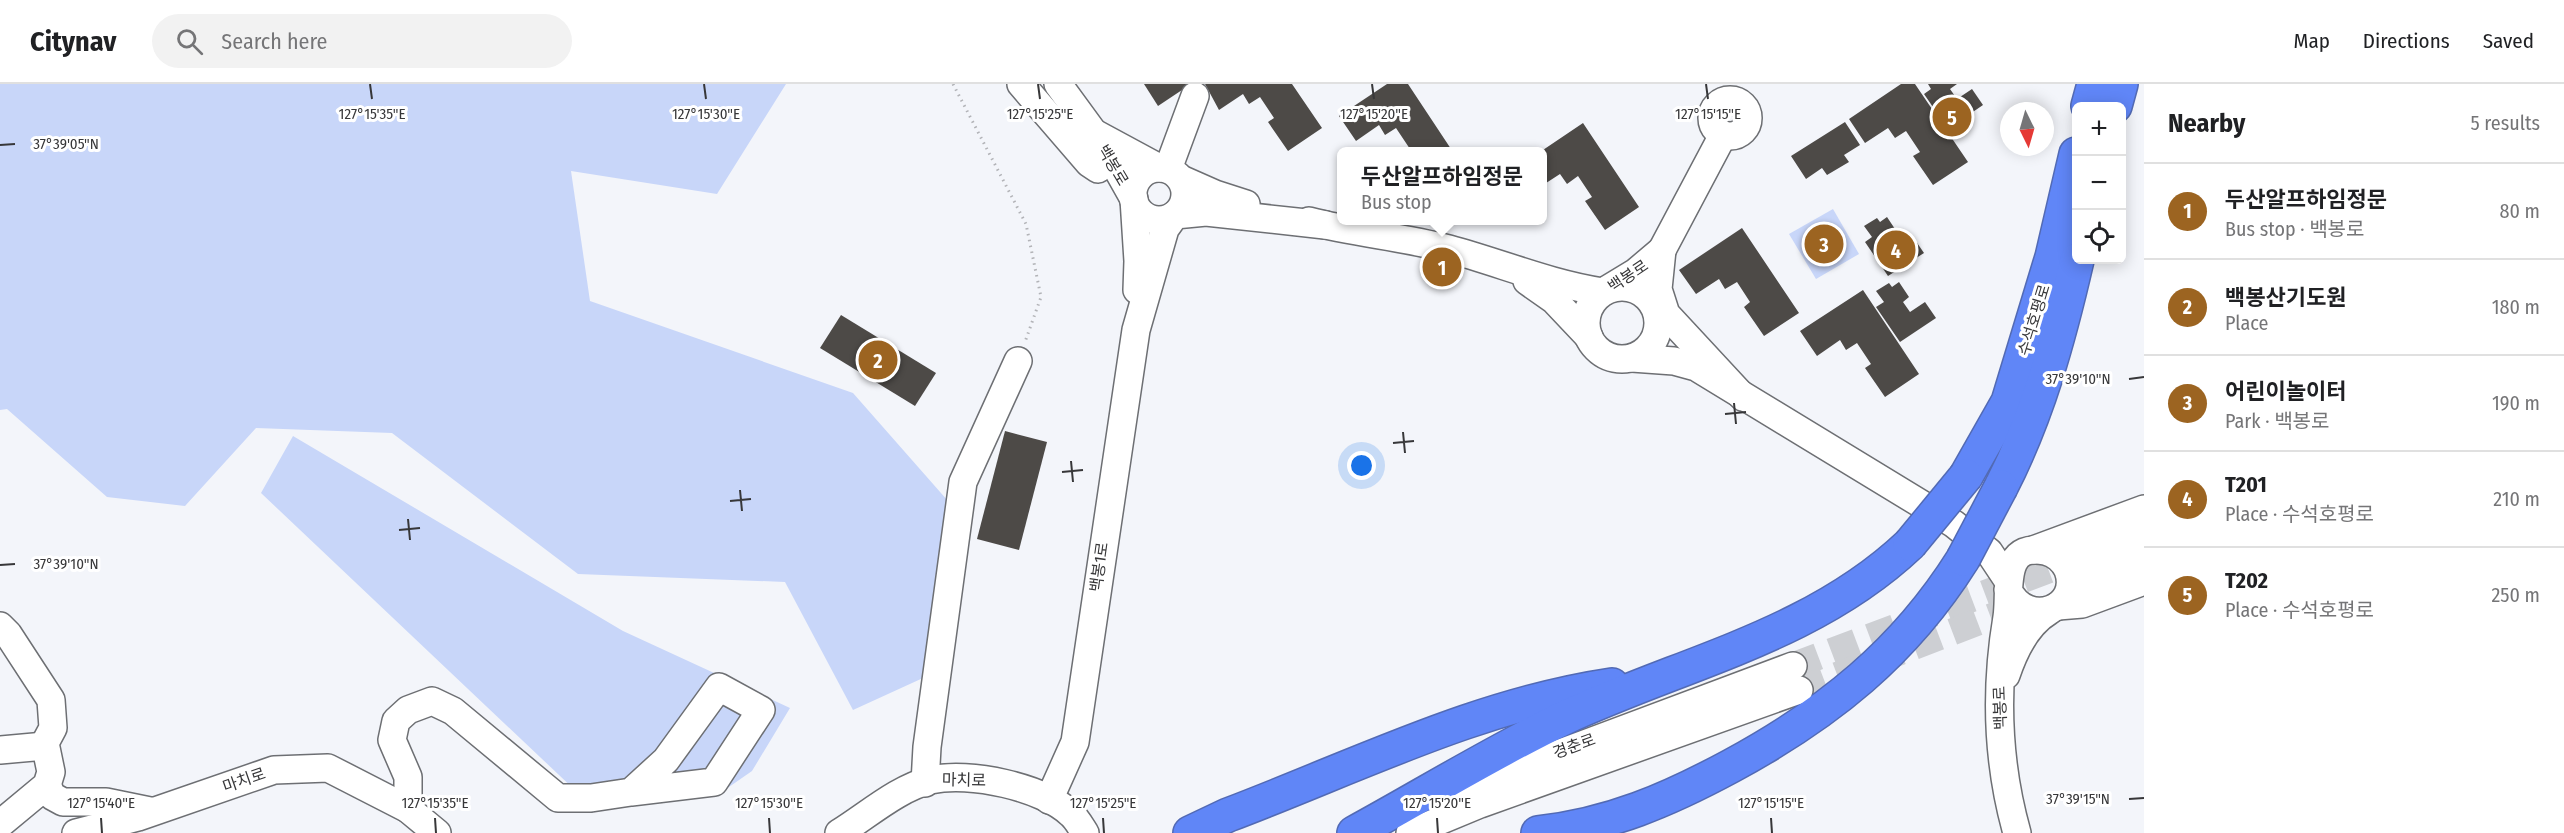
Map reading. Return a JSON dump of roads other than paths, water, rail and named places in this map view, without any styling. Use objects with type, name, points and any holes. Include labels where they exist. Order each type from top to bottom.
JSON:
[{"type":"highway","points":[[2089,102],[2094,84]]},
{"type":"highway","points":[[2116,102],[2121,84]]},
{"type":"highway","name":"수석호평로","points":[[1664,676],[1797,624],[1857,589],[1884,569],[1910,544],[1966,476],[2008,402],[2052,257],[2076,156]]},
{"type":"highway","name":"수석호평로","points":[[1657,803],[1694,786],[1779,739],[1847,692],[1877,666],[1924,614],[1963,559],[2019,451],[2058,340],[2076,264]]},
{"type":"highway","points":[[1190,833],[1228,815],[1469,719],[1563,692],[1664,676]]},
{"type":"highway","points":[[1356,833],[1561,719],[1664,676]]},
{"type":"highway","points":[[1538,833],[1623,816],[1657,803]]},
{"type":"highway","points":[[1603,833],[1657,803]]},
{"type":"street","points":[[1021,84],[1089,163],[1098,169],[1110,160]]},
{"type":"street","name":"백봉로","points":[[1058,84],[1134,198]]},
{"type":"street","points":[[1169,172],[1195,96]]},
{"type":"street","points":[[1662,250],[1733,113]]},
{"type":"street","name":"백봉로","points":[[1092,132],[1225,198],[1325,225]]},
{"type":"street","points":[[1150,170],[1169,172],[1184,186],[1184,202],[1174,215],[1159,220],[1150,218],[1137,207],[1134,198],[1137,181],[1150,170]]},
{"type":"street","name":"백봉1로","points":[[1049,800],[1075,742],[1136,330],[1138,261],[1134,198]]},
{"type":"street","name":"백봉로","points":[[1174,215],[1206,212],[1325,225],[1439,246],[1550,281],[1603,292],[1636,272],[1662,250]]},
{"type":"street","name":"백봉1로","points":[[1136,330],[1162,238],[1174,215]]},
{"type":"street","name":"백봉로","points":[[1662,250],[1658,289],[1666,314],[1743,397]]},
{"type":"street","name":"백봉로","points":[[1489,260],[1547,295],[1580,325],[1589,337]]},
{"type":"street","points":[[1614,288],[1636,290],[1650,302],[1658,319],[1657,332],[1652,343],[1632,358],[1619,359],[1608,357],[1598,351],[1589,337],[1586,320],[1588,309],[1603,292],[1614,288]]},
{"type":"street","name":"백봉로","points":[[1658,319],[1675,338],[1704,358],[1743,397]]},
{"type":"street","name":"백봉로","points":[[1632,358],[1674,361],[1695,367],[1954,524],[1989,552],[2008,585],[1999,674],[1999,699],[2003,761],[2015,831]]},
{"type":"street","points":[[925,783],[927,747],[963,482],[1018,361]]},
{"type":"street","points":[[2144,509],[2034,550],[2015,560],[2008,585],[2021,607],[2030,611],[2082,604],[2144,581]]},
{"type":"street","name":"백봉로","points":[[1954,524],[2034,550]]},
{"type":"street","points":[[2144,535],[2082,570],[2144,559]]},
{"type":"street","points":[[1999,699],[2010,664],[2022,640],[2035,621],[2054,608],[2069,590],[2068,570],[2055,555],[2034,550]]},
{"type":"street","points":[[0,626],[8,634],[51,700],[53,728],[45,746],[51,772],[47,785],[0,824]]},
{"type":"street","name":"경춘로","points":[[1356,833],[1492,776],[1796,678],[1410,833]]},
{"type":"street","points":[[408,810],[408,777],[392,740],[396,721],[408,710],[432,701],[453,711],[558,798],[591,798],[714,782],[761,710],[719,687],[666,760],[631,792]]},
{"type":"street","points":[[0,750],[45,746]]},
{"type":"street","name":"마치로","points":[[76,833],[154,812],[274,770],[328,768],[408,810],[438,833]]},
{"type":"street","name":"마치로","points":[[839,833],[906,790],[925,783],[952,778],[998,781],[1049,800],[1071,814],[1085,833]]},
{"type":"street","points":[[47,785],[52,796],[63,802],[106,802],[154,812]]},
{"type":"tunnel","points":[[1793,666],[2077,559]]},
{"type":"tunnel","points":[[1799,690],[2028,603]]},
{"type":"place","name":"T202","points":[[1952,117]]},
{"type":"place","name":"어린이놀이터","points":[[1824,244]]},
{"type":"place","name":"T201","points":[[1896,250]]},
{"type":"place","name":"두산알프하임정문","points":[[1442,267]]},
{"type":"place","name":"백봉산기도원","points":[[878,360]]}]
